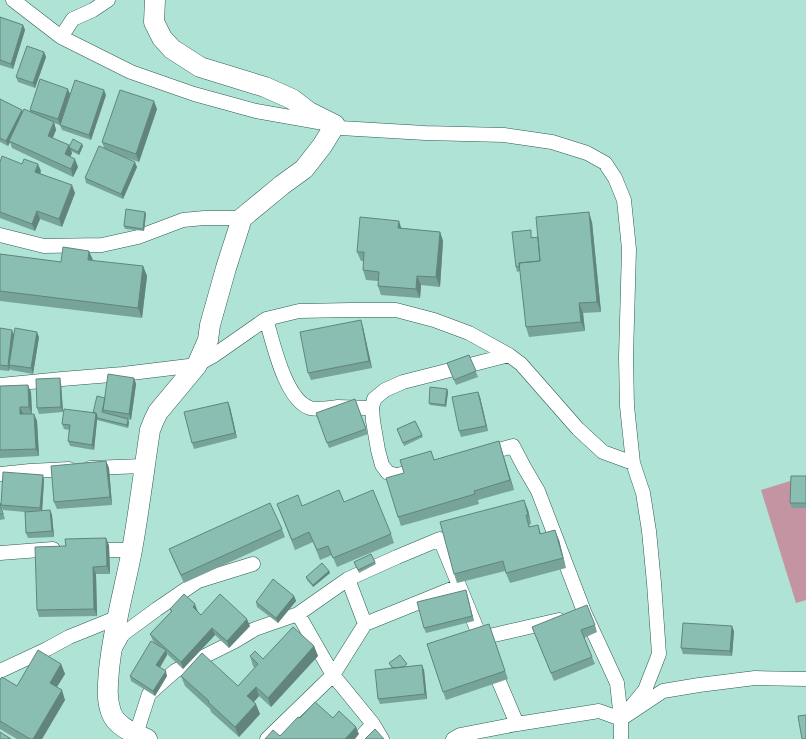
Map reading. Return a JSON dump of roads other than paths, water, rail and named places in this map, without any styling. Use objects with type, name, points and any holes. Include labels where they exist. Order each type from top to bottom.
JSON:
[{"type":"main road","points":[[138,737],[120,725],[111,713],[107,694],[110,657],[116,618],[132,550],[150,430],[158,412],[197,365],[208,340],[210,325],[242,218],[282,185],[304,170],[322,146],[335,125],[309,112],[292,99],[265,87],[200,67],[172,49],[162,38],[154,22],[155,0]]},
{"type":"street","points":[[13,0],[61,37],[131,72],[194,94],[256,111],[335,125],[340,128],[425,133],[504,135],[552,142],[587,153],[604,163],[615,178],[624,200],[629,249],[626,364],[627,406],[633,463],[643,493],[649,531],[659,654],[645,690],[621,719]]},
{"type":"street","points":[[61,37],[73,20],[93,10],[108,0]]},
{"type":"street","points":[[0,235],[44,246],[102,245],[138,237],[183,220],[204,218],[242,218]]},
{"type":"street","points":[[0,385],[123,374],[197,365],[214,356],[266,319],[299,311],[396,310],[434,320],[462,331],[522,364],[578,429],[603,452],[633,463]]},
{"type":"street","points":[[266,319],[276,355],[287,382],[292,392],[301,403],[318,409],[338,407],[372,408]]},
{"type":"street","points":[[428,467],[397,475],[388,473],[382,465],[378,450],[372,408],[374,399],[385,390],[403,382],[508,355]]},
{"type":"street","points":[[472,457],[513,446],[538,491],[584,614],[617,683],[621,719],[621,739]]},
{"type":"street","points":[[0,474],[30,471],[144,466]]},
{"type":"street","points":[[138,737],[149,694],[175,671],[235,641],[255,629],[298,614],[348,579],[440,539],[517,724]]},
{"type":"street","points":[[0,552],[64,549]]},
{"type":"street","points":[[79,549],[132,550]]},
{"type":"street","points":[[110,657],[123,634],[198,581],[253,564]]},
{"type":"street","points":[[348,579],[365,624]]},
{"type":"street","points":[[267,739],[333,675],[365,624],[459,586]]},
{"type":"street","points":[[298,614],[333,675],[373,724],[382,739]]},
{"type":"street","points":[[481,638],[584,614]]},
{"type":"street","points":[[0,671],[69,637],[116,618]]},
{"type":"street","points":[[621,719],[663,692],[699,685],[755,678],[806,679]]},
{"type":"street","points":[[453,739],[460,734],[599,711],[621,719]]},
{"type":"street","points":[[359,739],[373,724]]}]
